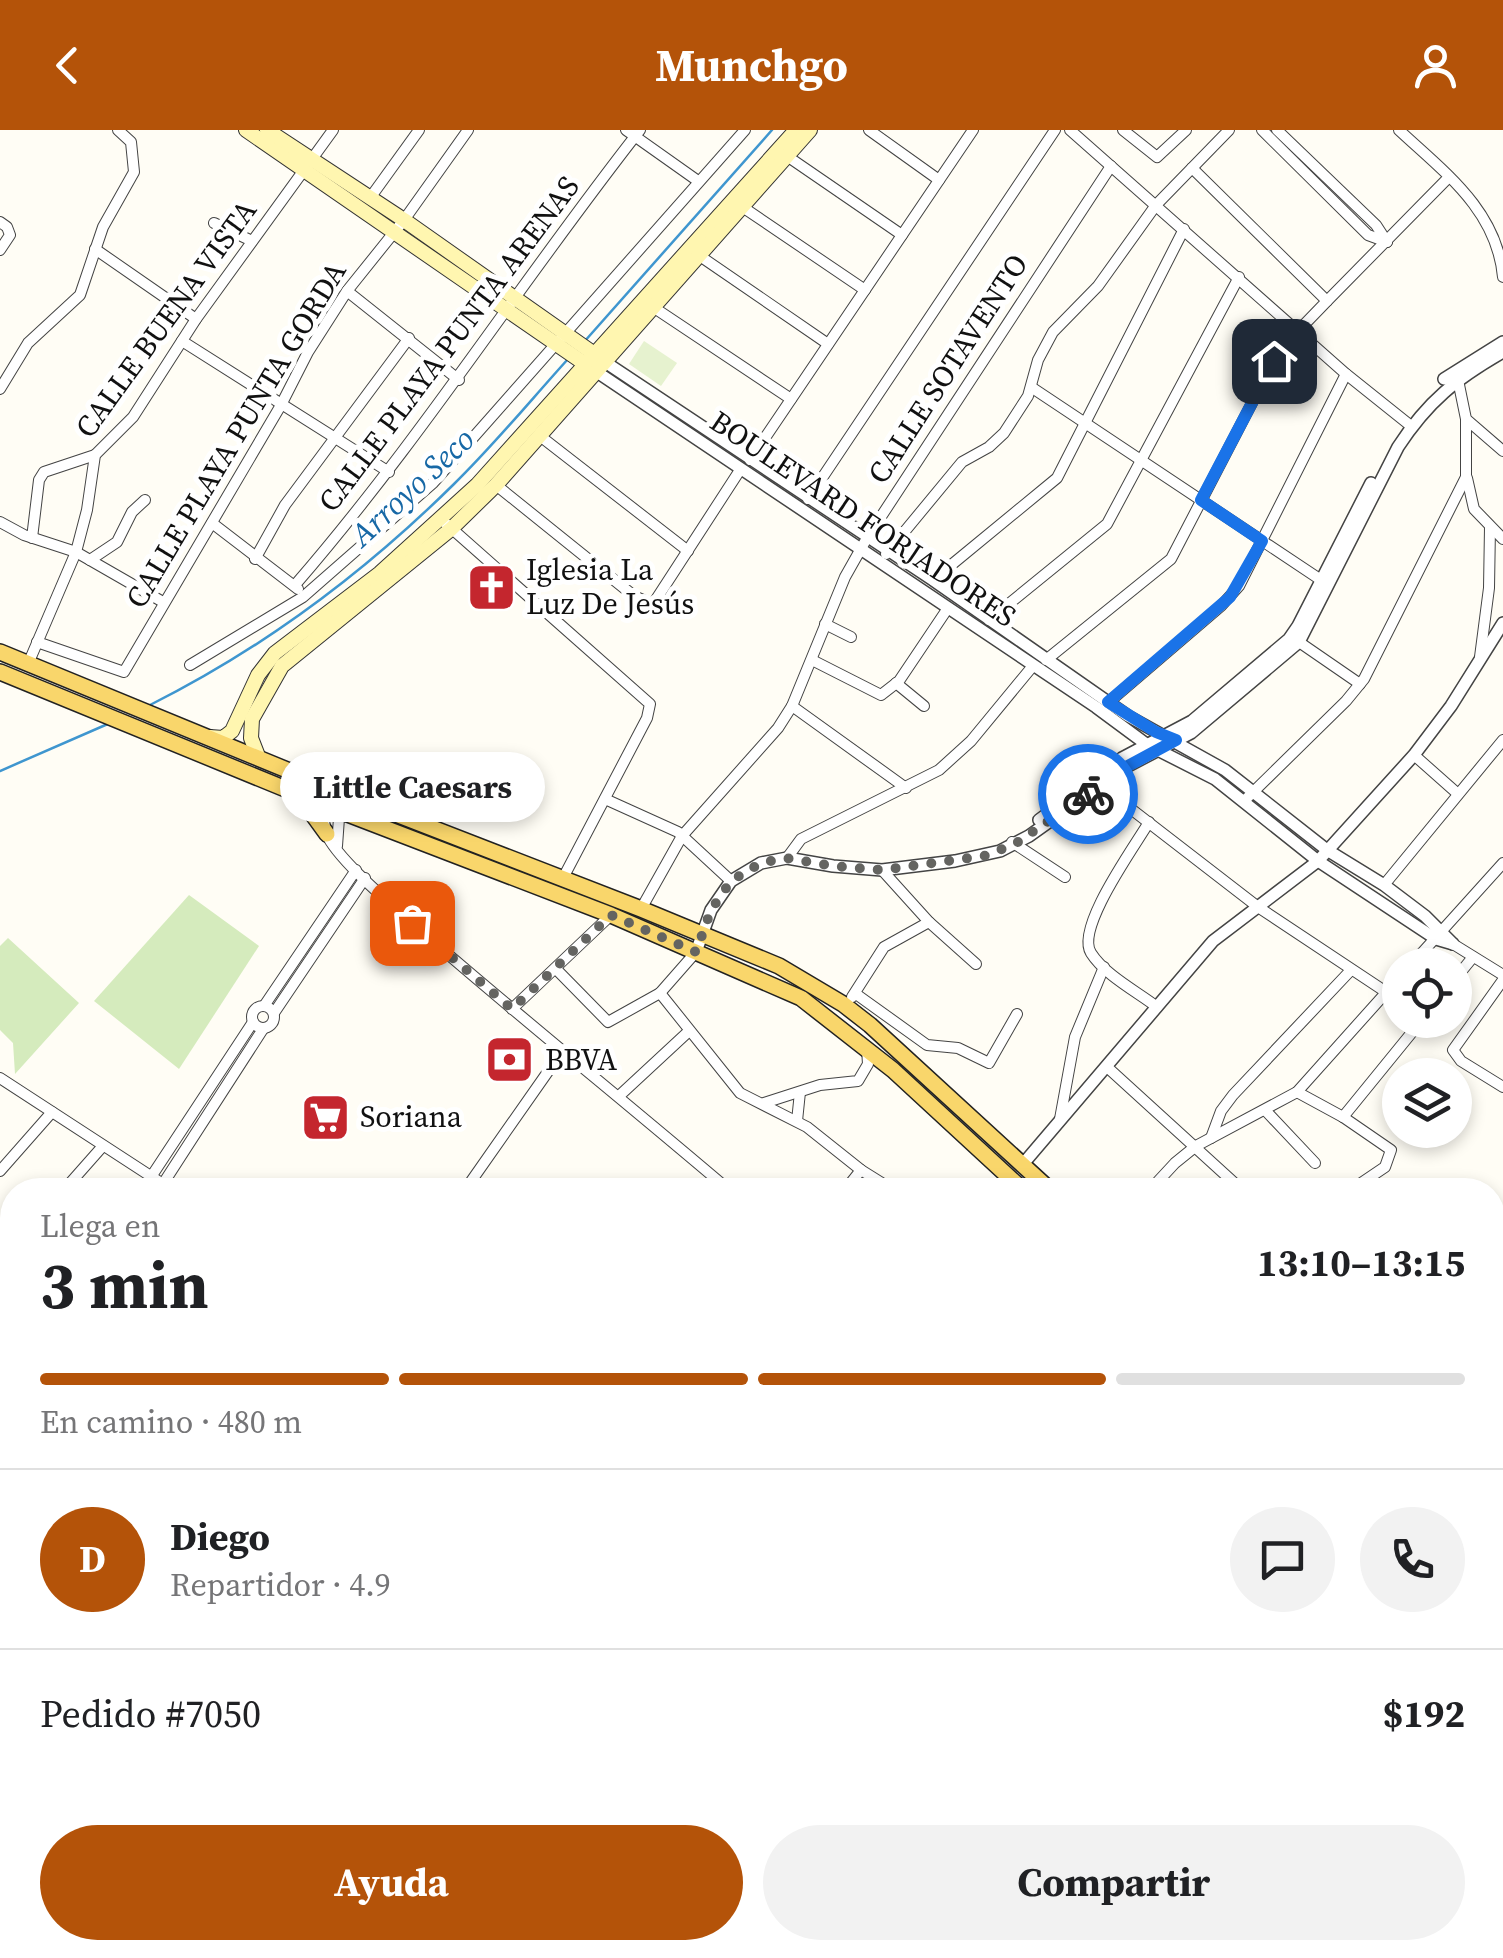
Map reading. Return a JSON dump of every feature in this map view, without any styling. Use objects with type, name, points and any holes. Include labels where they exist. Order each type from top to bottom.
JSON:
[{"type":"main road","name":"BOULEVARD FORJADORES","points":[[246,130],[370,198],[399,225]]},
{"type":"main road","name":"BOULEVARD FORJADORES","points":[[267,130],[309,164],[593,361]]},
{"type":"main road","points":[[208,737],[223,738],[232,731],[258,674],[275,653],[496,485],[540,436],[593,361],[653,306],[693,252],[741,206],[796,130]]},
{"type":"main road","points":[[258,756],[251,738],[252,719],[282,666],[447,524],[783,153],[810,130]]},
{"type":"main road","points":[[0,652],[339,791],[641,908],[850,999],[1038,1178]]},
{"type":"main road","points":[[0,672],[611,915],[801,998],[867,1048],[1009,1178]]},
{"type":"main road","points":[[296,790],[332,840]]},
{"type":"street","points":[[0,389],[28,343],[77,300],[107,218],[134,172],[131,142],[118,130]]},
{"type":"street","name":"CALLE BUENA VISTA","points":[[28,664],[76,552],[95,455],[129,422],[196,319],[333,130]]},
{"type":"street","points":[[370,198],[419,130]]},
{"type":"street","name":"CALLE PLAYA PUNTA GORDA","points":[[38,642],[124,672],[281,405],[308,352],[348,291],[468,130]]},
{"type":"street","points":[[190,665],[303,597],[433,484],[564,340],[745,130]]},
{"type":"street","points":[[869,130],[939,180]]},
{"type":"street","points":[[750,460],[972,130]]},
{"type":"street","points":[[808,499],[1056,130]]},
{"type":"street","points":[[1070,130],[1408,424]]},
{"type":"street","points":[[1123,130],[1153,157],[1162,156],[1186,130]]},
{"type":"street","points":[[880,563],[962,462],[989,448],[1004,433],[1020,412],[1038,360],[1053,332],[1098,286],[1156,205],[1229,130]]},
{"type":"street","points":[[1262,130],[1368,235],[1387,242]]},
{"type":"street","points":[[1277,130],[1376,226],[1387,242]]},
{"type":"street","points":[[1398,130],[1484,215],[1502,263],[1503,277]]},
{"type":"street","points":[[634,132],[698,181]]},
{"type":"street","name":"CALLE PLAYA PUNTA ARENAS","points":[[295,585],[459,380],[634,132]]},
{"type":"street","points":[[783,153],[902,234]]},
{"type":"street","name":"CALLE SOTAVENTO","points":[[641,908],[682,836],[778,728],[792,706],[859,551],[1111,166]]},
{"type":"street","points":[[1192,168],[1328,301]]},
{"type":"street","points":[[1046,660],[1171,558],[1295,329],[1328,301],[1449,177]]},
{"type":"street","points":[[741,206],[865,290]]},
{"type":"street","points":[[0,222],[10,235],[0,250]]},
{"type":"street","points":[[214,223],[252,241]]},
{"type":"street","points":[[933,580],[1057,478],[1184,229]]},
{"type":"street","points":[[95,249],[196,319]]},
{"type":"street","points":[[693,252],[828,344]]},
{"type":"street","points":[[989,620],[1106,524],[1239,277]]},
{"type":"street","points":[[348,291],[459,380]]},
{"type":"street","points":[[653,306],[792,399]]},
{"type":"street","points":[[255,559],[285,504],[409,338]]},
{"type":"street","points":[[182,340],[388,472]]},
{"type":"street","points":[[556,969],[608,1022],[660,993],[696,952],[711,910],[731,881],[761,863],[786,858],[882,870],[1000,851],[1160,749],[1286,642],[1408,424],[1434,388],[1503,342]]},
{"type":"street","points":[[1457,373],[1503,352]]},
{"type":"street","name":"BOULEVARD FORJADORES","points":[[593,361],[933,580],[1108,702],[1255,792],[1327,850],[1384,884],[1439,935]]},
{"type":"street","name":"BOULEVARD FORJADORES","points":[[593,361],[740,470],[859,551],[1146,744],[1198,768],[1318,861],[1503,978]]},
{"type":"street","points":[[1457,373],[1466,419],[1466,477],[1474,509],[1503,539]]},
{"type":"street","points":[[1108,702],[1230,597],[1346,374]]},
{"type":"street","points":[[1030,387],[1321,580]]},
{"type":"street","points":[[1466,419],[1503,451]]},
{"type":"street","points":[[1014,843],[1085,783],[1146,744],[1204,723],[1300,642],[1408,424]]},
{"type":"street","points":[[540,436],[688,551]]},
{"type":"street","points":[[32,538],[39,480],[44,472],[95,455]]},
{"type":"street","points":[[496,485],[647,604],[655,602],[740,470]]},
{"type":"street","points":[[1244,801],[1360,684],[1466,477]]},
{"type":"street","points":[[90,560],[117,542],[132,512],[145,500]]},
{"type":"street","points":[[0,522],[32,538],[76,552],[163,602]]},
{"type":"street","points":[[212,523],[255,559],[295,585],[303,597]]},
{"type":"street","points":[[447,524],[650,704],[648,718],[562,880]]},
{"type":"street","points":[[1480,658],[1489,588],[1490,527]]},
{"type":"street","points":[[1489,588],[1503,595]]},
{"type":"street","points":[[812,660],[876,693],[888,692],[948,608]]},
{"type":"street","points":[[1023,1164],[1213,941],[1318,861],[1414,755],[1503,623]]},
{"type":"street","points":[[825,624],[851,636]]},
{"type":"street","points":[[1300,642],[1360,684]]},
{"type":"street","points":[[786,858],[801,839],[906,788],[955,757],[1032,667]]},
{"type":"street","points":[[896,683],[924,706]]},
{"type":"street","points":[[792,706],[906,788]]},
{"type":"street","points":[[1384,884],[1503,740]]},
{"type":"street","points":[[1414,755],[1458,794]]},
{"type":"street","points":[[1100,785],[1258,906],[1382,989]]},
{"type":"street","points":[[339,791],[332,840],[361,874],[561,1053],[716,1178]]},
{"type":"street","points":[[605,799],[682,836],[731,881]]},
{"type":"street","points":[[1149,822],[1098,907],[1088,931],[1088,947],[1104,967],[1157,1007]]},
{"type":"street","points":[[1014,843],[1064,877]]},
{"type":"street","points":[[1427,948],[1503,863]]},
{"type":"street","points":[[882,870],[929,922],[976,964]]},
{"type":"street","points":[[258,1026],[272,1025],[269,1009],[361,874]]},
{"type":"street","points":[[512,1009],[611,915]]},
{"type":"street","points":[[929,922],[884,948],[850,999],[927,1044],[958,1048],[989,1063],[1017,1014]]},
{"type":"street","points":[[1060,1120],[1075,1037],[1104,967]]},
{"type":"street","points":[[1211,1138],[1221,1111],[1233,1095],[1351,970]]},
{"type":"street","points":[[1503,978],[1454,1050],[1461,1061],[1503,1087]]},
{"type":"street","points":[[660,993],[734,1087],[748,1098],[797,1121],[874,1178]]},
{"type":"street","points":[[1161,1178],[1196,1146],[1297,1092],[1382,996]]},
{"type":"street","points":[[170,1178],[258,1026],[254,1011],[269,1009]]},
{"type":"street","points":[[1,1078],[151,1177],[258,1026]]},
{"type":"street","points":[[619,1096],[688,1032]]},
{"type":"street","points":[[1343,1117],[1407,1038]]},
{"type":"street","points":[[764,1103],[820,1085],[858,1081],[868,1064],[867,1048]]},
{"type":"street","points":[[473,1178],[561,1053]]},
{"type":"street","points":[[1107,1067],[1229,1178]]},
{"type":"street","points":[[797,1121],[800,1092]]},
{"type":"street","points":[[1297,1092],[1343,1117],[1390,1150],[1386,1167],[1370,1178]]},
{"type":"street","points":[[1266,1110],[1314,1163]]},
{"type":"street","points":[[0,1171],[52,1112]]},
{"type":"street","points":[[75,1178],[102,1147]]},
{"type":"street","points":[[855,1178],[862,1170]]},
{"type":"green space","points":[[644,341],[677,363],[661,386],[629,364]]},
{"type":"green space","points":[[189,895],[259,946],[179,1069],[94,1001]]},
{"type":"green space","points":[[8,938],[79,1003],[15,1074],[13,1043],[0,1030],[0,946]]},
{"type":"waterway","name":"Arroyo Seco","points":[[584,342],[772,130]]},
{"type":"waterway","name":"Arroyo Seco","points":[[150,705],[272,634],[385,548],[469,469],[568,359]]},
{"type":"waterway","name":"Arroyo Seco","points":[[0,771],[110,723]]},
{"type":"way so far","points":[[412,923],[512,1009],[611,915],[696,952],[711,910],[731,881],[761,863],[786,858],[882,870],[984,856],[1029,836],[1088,794]]},
{"type":"place","name":"Iglesia La Luz De Jesús","points":[[491,587]]},
{"type":"place","name":"Little Caesars","points":[[412,923]]},
{"type":"place","name":"BBVA","points":[[510,1060]]},
{"type":"place","name":"Soriana","points":[[325,1117]]},
{"type":"route","points":[[1088,794],[1126,767],[1176,740],[1108,702],[1230,597],[1262,541],[1201,500],[1274,361]]}]
